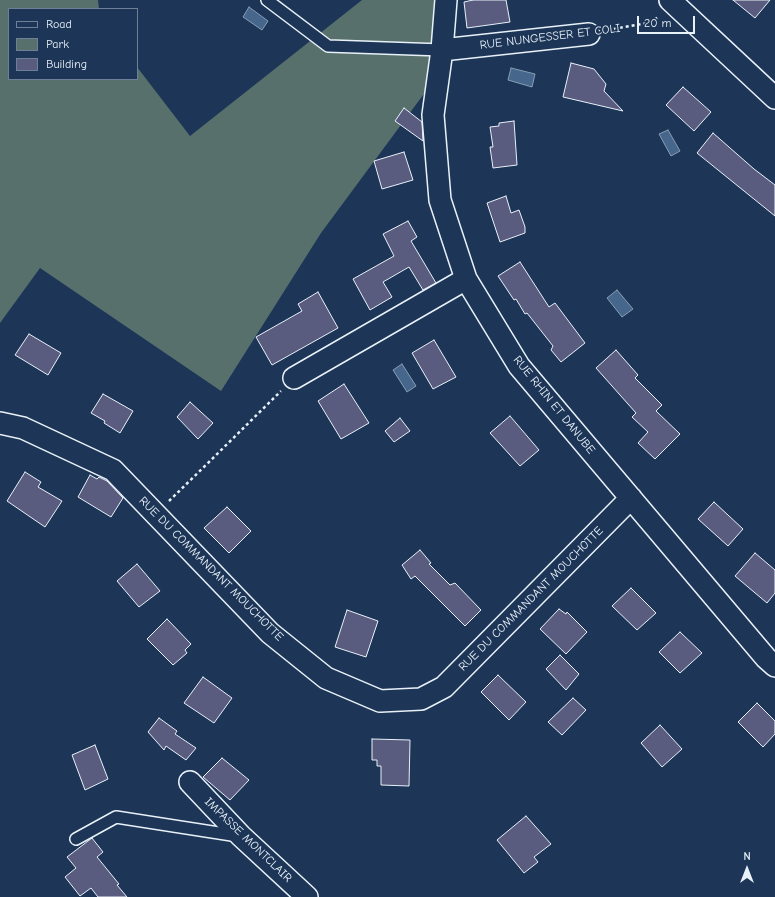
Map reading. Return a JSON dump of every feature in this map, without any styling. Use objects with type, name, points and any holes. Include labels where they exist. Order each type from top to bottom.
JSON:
[{"type":"street","name":"RUE RHIN ET DANUBE","points":[[446,0],[442,50],[433,115],[440,200],[466,279],[520,366],[630,498],[766,658],[775,666]]},
{"type":"street","points":[[679,2],[775,98]]},
{"type":"street","name":"RUE NUNGESSER ET COLI","points":[[442,50],[589,34]]},
{"type":"street","points":[[294,378],[466,279]]},
{"type":"street","name":"RUE DU COMMANDANT MOUCHOTTE","points":[[0,423],[22,428],[113,470],[270,633],[326,678],[380,701],[422,699],[444,687],[630,498]]},
{"type":"street","name":"IMPASSE MONTCLAIR","points":[[190,782],[241,836],[307,897]]},
{"type":"lane","points":[[267,0],[328,46],[442,50]]},
{"type":"lane","points":[[76,839],[116,817],[241,836]]},
{"type":"path","name":"RUE NUNGESSER ET COLI","points":[[589,34],[647,23],[679,2]]},
{"type":"path","points":[[155,513],[294,378]]},
{"type":"green space","points":[[0,0],[98,0],[99,8],[8,8],[8,80],[138,80],[138,68],[190,136],[362,0],[437,0],[429,87],[321,233],[221,391],[40,268],[0,323]]},
{"type":"water","points":[[249,7],[268,21],[262,30],[243,17]]},
{"type":"water","points":[[511,68],[535,74],[532,87],[508,80]]},
{"type":"water","points":[[668,130],[680,151],[671,156],[659,134]]},
{"type":"water","points":[[617,290],[633,309],[622,317],[607,298]]},
{"type":"water","points":[[402,364],[416,386],[407,392],[393,370]]},
{"type":"building","points":[[473,0],[506,0],[510,22],[467,28],[464,2]]},
{"type":"building","points":[[733,0],[770,0],[755,18]]},
{"type":"building","points":[[571,63],[594,69],[606,84],[604,91],[623,111],[563,97]]},
{"type":"building","points":[[683,87],[711,112],[694,131],[666,105]]},
{"type":"building","points":[[404,108],[422,122],[423,141],[395,121]]},
{"type":"building","points":[[514,121],[517,165],[493,168],[490,147],[493,147],[490,127],[499,126],[499,123]]},
{"type":"building","points":[[713,133],[754,169],[775,185],[775,216],[697,153]]},
{"type":"building","points":[[404,152],[413,180],[382,189],[374,161]]},
{"type":"building","points":[[506,196],[511,213],[519,210],[525,227],[525,233],[500,242],[487,203]]},
{"type":"building","points":[[408,221],[417,237],[411,241],[436,283],[423,290],[409,267],[383,282],[392,297],[370,310],[353,279],[394,256],[383,234]]},
{"type":"building","points":[[520,262],[549,307],[555,303],[585,343],[561,362],[551,350],[553,346],[527,313],[525,314],[516,299],[514,300],[498,276]]},
{"type":"building","points":[[318,292],[338,328],[272,365],[256,337],[302,311],[298,304]]},
{"type":"building","points":[[29,334],[61,353],[48,375],[15,355]]},
{"type":"building","points":[[434,340],[456,377],[433,389],[412,353]]},
{"type":"building","points":[[616,350],[638,375],[635,378],[662,405],[656,411],[680,434],[655,459],[638,443],[648,432],[632,417],[636,413],[596,368]]},
{"type":"building","points":[[344,384],[369,423],[341,439],[318,401]]},
{"type":"building","points":[[103,394],[133,411],[120,433],[104,423],[105,421],[91,413]]},
{"type":"building","points":[[190,402],[213,423],[198,439],[177,417]]},
{"type":"building","points":[[510,416],[539,450],[520,466],[490,433]]},
{"type":"building","points":[[400,418],[410,431],[394,442],[385,431]]},
{"type":"building","points":[[25,472],[41,482],[38,487],[62,501],[45,527],[7,501]]},
{"type":"building","points":[[90,475],[97,479],[99,477],[107,481],[123,498],[111,517],[78,497]]},
{"type":"building","points":[[714,502],[743,529],[728,546],[698,519]]},
{"type":"building","points":[[227,507],[251,531],[229,553],[204,528]]},
{"type":"building","points":[[420,550],[431,563],[429,564],[450,585],[455,583],[481,610],[465,626],[415,576],[411,579],[402,565]]},
{"type":"building","points":[[755,553],[775,570],[775,593],[767,603],[735,576]]},
{"type":"building","points":[[137,564],[160,591],[139,607],[117,581]]},
{"type":"building","points":[[631,588],[656,613],[637,630],[612,606]]},
{"type":"building","points":[[559,609],[566,614],[567,612],[587,632],[566,654],[540,629]]},
{"type":"building","points":[[347,610],[378,621],[366,657],[335,647]]},
{"type":"building","points":[[167,619],[191,644],[185,650],[187,653],[173,665],[147,639]]},
{"type":"building","points":[[680,632],[702,653],[680,673],[659,652]]},
{"type":"building","points":[[560,655],[579,674],[566,690],[546,669]]},
{"type":"building","points":[[498,675],[526,702],[509,720],[481,692]]},
{"type":"building","points":[[203,677],[232,698],[214,723],[184,703]]},
{"type":"building","points":[[573,698],[586,710],[562,735],[548,722]]},
{"type":"building","points":[[757,703],[775,721],[775,734],[763,747],[738,722]]},
{"type":"building","points":[[159,718],[177,731],[175,734],[196,748],[186,760],[166,746],[164,750],[148,732]]},
{"type":"building","points":[[660,725],[682,749],[662,767],[641,743]]},
{"type":"building","points":[[372,739],[410,740],[409,786],[381,785],[381,766],[377,766],[377,760],[372,760]]},
{"type":"building","points":[[95,745],[108,779],[85,790],[72,755]]},
{"type":"building","points":[[222,758],[249,780],[230,800],[203,777]]},
{"type":"building","points":[[526,816],[551,844],[534,857],[538,862],[524,873],[497,840]]},
{"type":"building","points":[[92,838],[103,852],[97,857],[119,884],[117,885],[127,897],[98,897],[91,888],[80,896],[65,877],[76,868],[67,857]]}]
